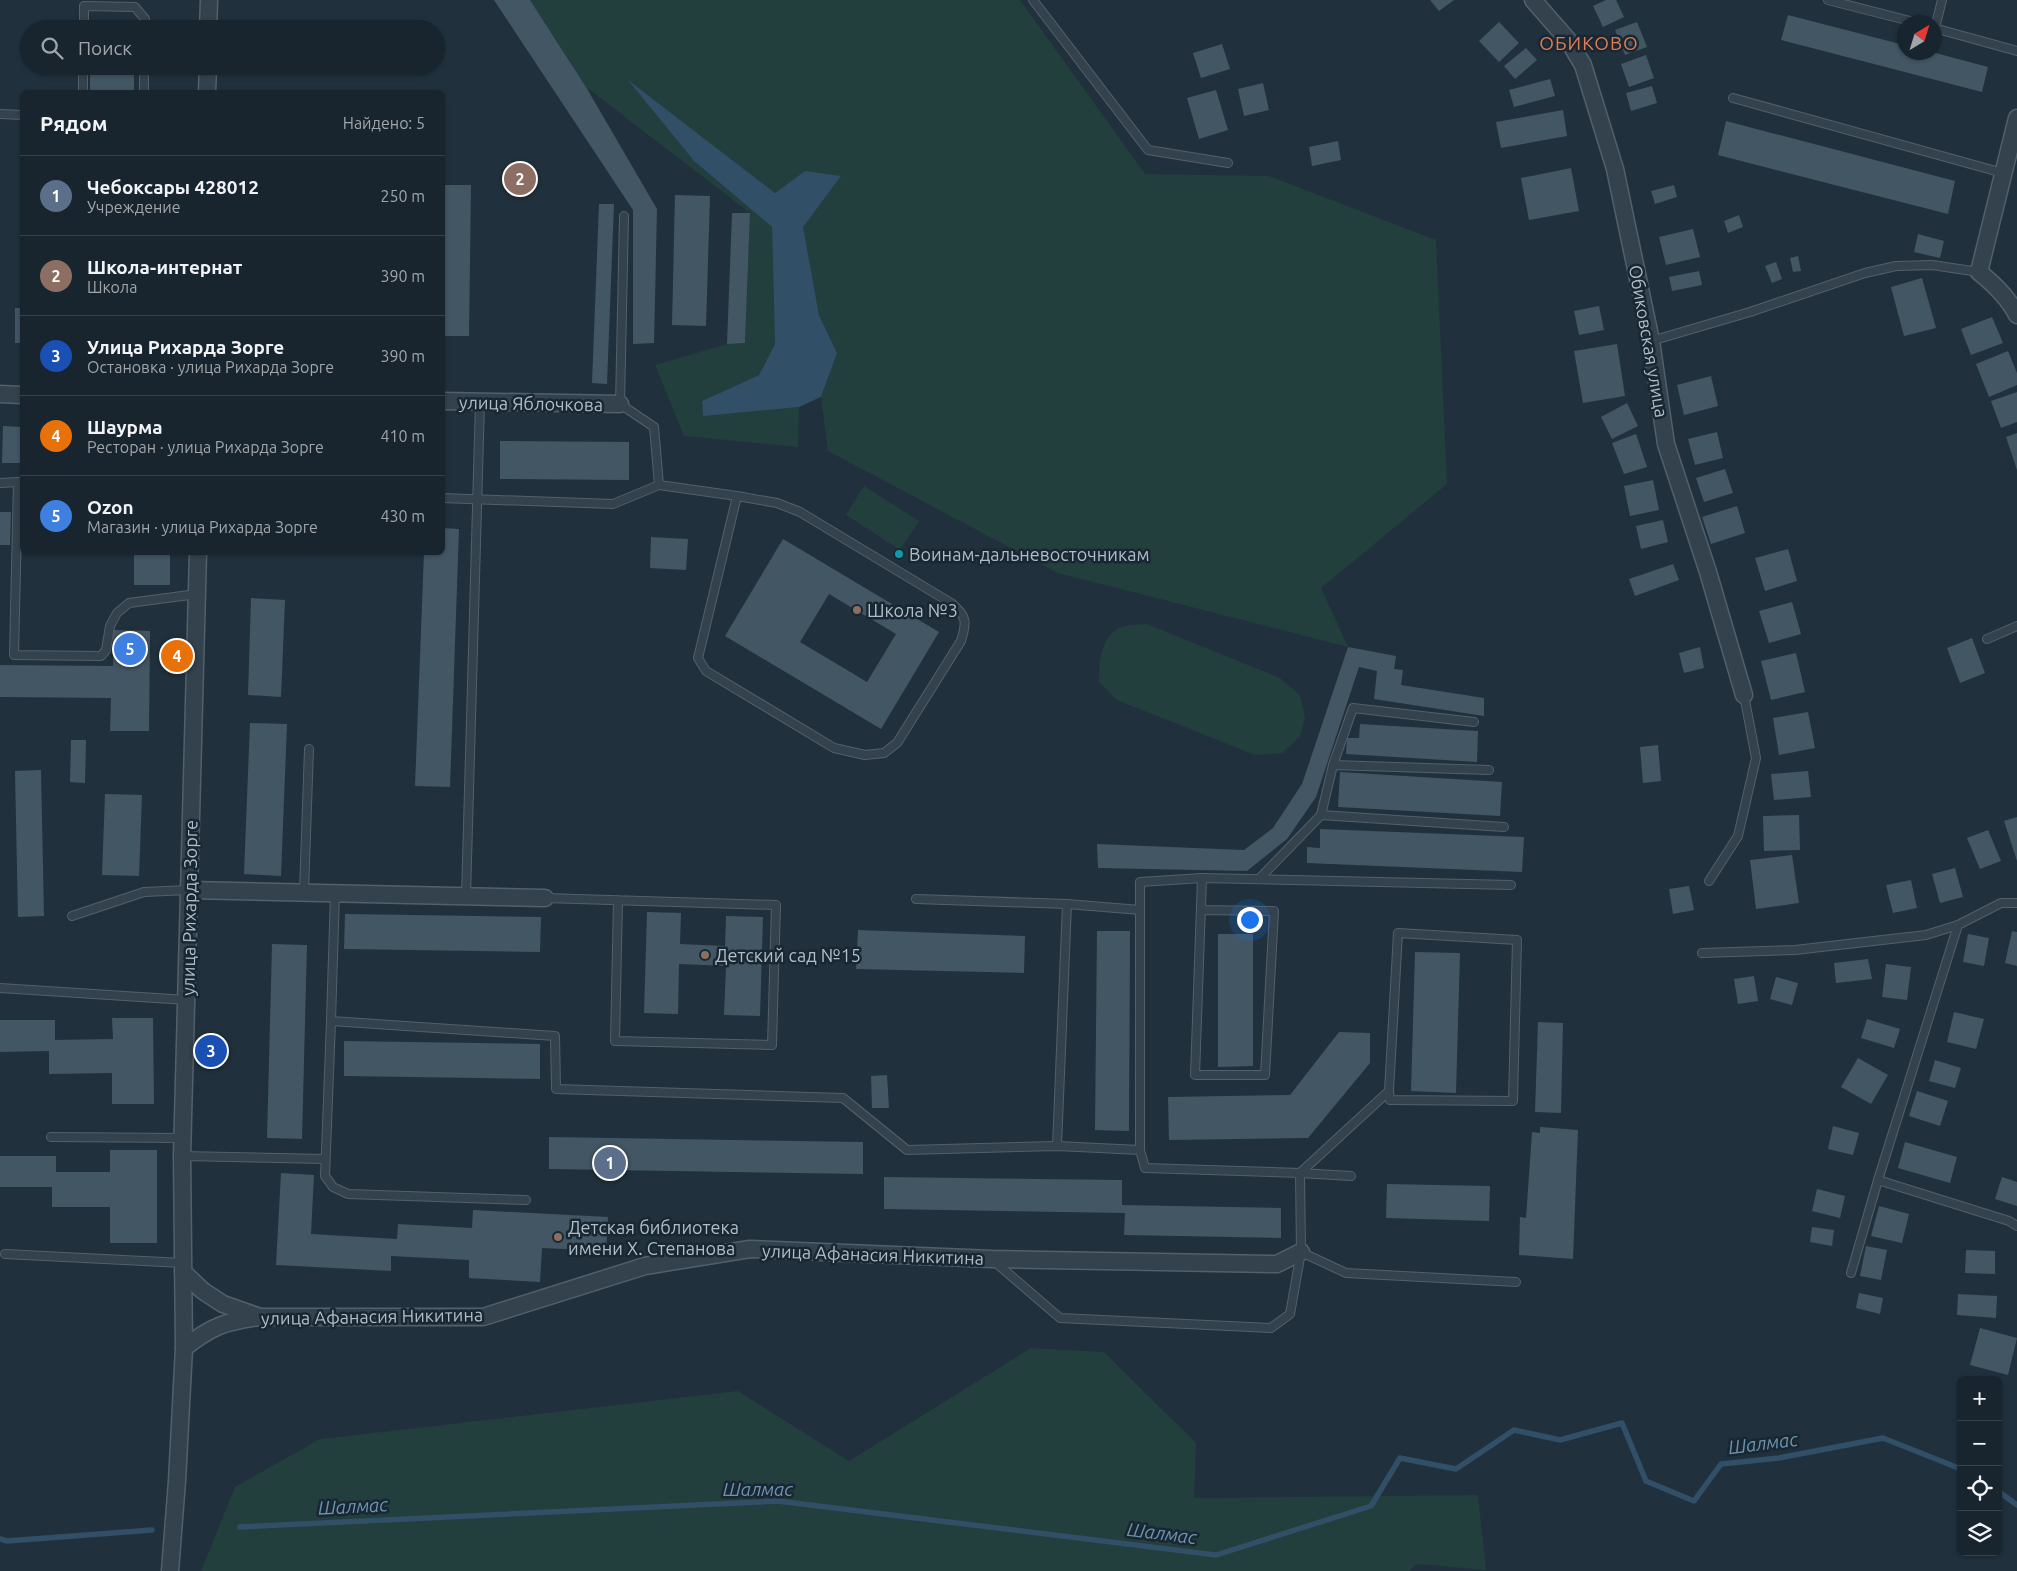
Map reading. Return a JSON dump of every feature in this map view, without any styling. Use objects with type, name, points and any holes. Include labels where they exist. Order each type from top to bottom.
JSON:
[{"type":"street","points":[[208,20],[209,0]]},
{"type":"street","name":"Обиковская улица","points":[[1533,0],[1568,40],[1583,65],[1615,169],[1651,341],[1666,444],[1708,572],[1744,695]]},
{"type":"street","points":[[207,90],[208,75]]},
{"type":"street","points":[[2017,118],[2009,165],[1979,272],[1997,287],[2012,305],[2017,315]]},
{"type":"street","points":[[0,394],[20,395]]},
{"type":"street","name":"улица Яблочкова","points":[[445,402],[620,404]]},
{"type":"street","name":"улица Рихарда Зорге","points":[[183,1268],[182,1156],[198,555]]},
{"type":"street","points":[[190,890],[544,898]]},
{"type":"street","name":"улица Афанасия Никитина","points":[[184,1348],[201,1334],[226,1322],[259,1317],[484,1317],[645,1266],[750,1249],[992,1259],[1277,1264],[1300,1252]]},
{"type":"street","points":[[183,1268],[203,1290],[223,1304],[259,1317]]},
{"type":"street","points":[[170,1571],[184,1348],[183,1268]]},
{"type":"lane","points":[[1034,0],[1148,150],[1228,163]]},
{"type":"lane","points":[[1828,0],[1897,18]]},
{"type":"lane","points":[[1938,15],[1942,0]]},
{"type":"lane","points":[[84,20],[84,3],[135,8],[145,20]]},
{"type":"lane","points":[[1942,30],[2017,51]]},
{"type":"lane","points":[[83,75],[83,90]]},
{"type":"lane","points":[[144,75],[144,90]]},
{"type":"lane","points":[[1733,98],[2009,165]]},
{"type":"lane","points":[[0,114],[20,115]]},
{"type":"lane","points":[[624,216],[620,404],[654,427],[659,485]]},
{"type":"lane","points":[[1651,341],[1750,312],[1865,273],[1896,266],[1932,266],[1979,272]]},
{"type":"lane","points":[[466,896],[480,402]]},
{"type":"lane","points":[[0,482],[20,482],[14,655],[101,656],[106,650],[110,626],[117,613],[128,603],[197,594]]},
{"type":"lane","points":[[445,498],[613,504],[659,485],[737,496],[777,503],[800,512],[952,603],[961,612],[966,626],[961,641],[897,743],[884,753],[865,755],[834,748],[706,672],[698,658],[737,496]]},
{"type":"lane","points":[[1987,639],[2017,626]]},
{"type":"lane","points":[[1709,881],[1738,836],[1756,758],[1744,695]]},
{"type":"lane","points":[[1259,879],[1321,815],[1333,765],[1353,708],[1474,722]]},
{"type":"lane","points":[[304,892],[309,748]]},
{"type":"lane","points":[[1333,765],[1489,770]]},
{"type":"lane","points":[[1321,815],[1504,827]]},
{"type":"lane","points":[[1201,910],[1274,911],[1265,1075],[1195,1075],[1202,878]]},
{"type":"lane","points":[[1351,1176],[1145,1168],[1140,1150],[1140,882],[1202,878],[1510,885]]},
{"type":"lane","points":[[72,916],[144,892],[190,890]]},
{"type":"lane","points":[[335,893],[325,1176],[333,1187],[348,1194],[526,1200]]},
{"type":"lane","points":[[544,898],[618,900],[776,905],[772,1045],[614,1041],[618,900]]},
{"type":"lane","points":[[916,898],[1067,904],[1140,910]]},
{"type":"lane","points":[[1702,953],[1805,949],[1926,935],[1958,925],[2001,903],[2017,903]]},
{"type":"lane","points":[[1057,1146],[1067,904]]},
{"type":"lane","points":[[1851,1273],[1878,1180],[1958,925]]},
{"type":"lane","points":[[992,1259],[1060,1318],[1271,1328],[1290,1314],[1300,1252],[1300,1173],[1390,1091],[1398,933],[1517,940],[1512,1101],[1390,1100],[1390,1091]]},
{"type":"lane","points":[[0,988],[187,1000]]},
{"type":"lane","points":[[331,1021],[555,1036],[556,1089],[842,1098],[906,1150],[1057,1146],[1140,1150]]},
{"type":"lane","points":[[51,1137],[183,1138]]},
{"type":"lane","points":[[182,1156],[325,1159]]},
{"type":"lane","points":[[1878,1180],[2009,1221],[2017,1226]]},
{"type":"lane","points":[[1300,1252],[1346,1273],[1516,1282]]},
{"type":"lane","points":[[5,1254],[183,1268]]},
{"type":"green space","points":[[530,0],[1020,0],[1145,174],[1269,176],[1436,240],[1447,484],[1321,588],[1348,647],[1058,573],[828,451],[821,397],[837,353],[819,315],[802,227],[805,171],[775,193],[630,82],[694,161],[772,227],[775,344],[759,375],[702,401],[703,415],[799,407],[798,447],[684,436],[655,365],[727,344],[745,343],[750,213],[586,87]]},
{"type":"green space","points":[[864,486],[919,521],[900,550],[846,515]]},
{"type":"green space","points":[[1147,624],[1280,678],[1300,695],[1305,718],[1300,737],[1282,753],[1255,755],[1117,700],[1099,682],[1100,658],[1105,642],[1109,636],[1122,627]]},
{"type":"green space","points":[[1031,1348],[1104,1352],[1196,1443],[1194,1498],[1478,1495],[1486,1570],[1417,1564],[1409,1571],[201,1571],[235,1487],[320,1439],[738,1391],[849,1461]]},
{"type":"water","points":[[628,80],[775,193],[805,171],[841,176],[803,227],[819,315],[837,353],[821,397],[799,407],[703,416],[702,401],[759,375],[775,344],[772,227],[694,161]]},
{"type":"building","points":[[494,0],[530,0],[586,87],[657,209],[654,343],[633,344],[633,210]]},
{"type":"building","points":[[1430,0],[1454,0],[1439,11]]},
{"type":"building","points":[[1606,0],[1616,0],[1624,17],[1603,27],[1593,6]]},
{"type":"building","points":[[1788,15],[1897,43],[1897,60],[1942,60],[1942,55],[1988,67],[1982,92],[1781,40]]},
{"type":"building","points":[[1499,22],[1519,43],[1499,62],[1479,41]]},
{"type":"building","points":[[1637,22],[1647,47],[1625,55],[1615,30]]},
{"type":"building","points":[[1222,44],[1230,69],[1201,78],[1193,53]]},
{"type":"building","points":[[1526,48],[1537,60],[1515,79],[1504,66]]},
{"type":"building","points":[[1646,55],[1654,78],[1629,87],[1621,64]]},
{"type":"building","points":[[90,75],[134,75],[134,90],[90,90]]},
{"type":"building","points":[[1550,79],[1555,96],[1514,107],[1509,90]]},
{"type":"building","points":[[1263,83],[1269,110],[1244,116],[1238,89]]},
{"type":"building","points":[[1652,86],[1657,103],[1631,111],[1626,93]]},
{"type":"building","points":[[1216,90],[1228,130],[1199,139],[1187,98]]},
{"type":"building","points":[[1563,110],[1567,136],[1501,148],[1496,122]]},
{"type":"building","points":[[1726,121],[1955,181],[1948,214],[1718,155]]},
{"type":"building","points":[[1338,141],[1341,160],[1312,166],[1309,147]]},
{"type":"building","points":[[1571,168],[1579,211],[1529,220],[1521,178]]},
{"type":"building","points":[[445,185],[471,185],[469,336],[445,336]]},
{"type":"building","points":[[1674,185],[1677,197],[1655,204],[1651,191]]},
{"type":"building","points":[[675,195],[710,196],[706,326],[672,325]]},
{"type":"building","points":[[599,204],[614,204],[607,384],[592,383]]},
{"type":"building","points":[[732,213],[750,213],[745,343],[727,344]]},
{"type":"building","points":[[1739,215],[1743,227],[1728,233],[1724,221]]},
{"type":"building","points":[[1693,229],[1700,257],[1666,265],[1659,237]]},
{"type":"building","points":[[1918,234],[1944,241],[1940,258],[1914,252]]},
{"type":"building","points":[[1798,256],[1801,271],[1793,272],[1790,258]]},
{"type":"building","points":[[1776,262],[1782,279],[1772,283],[1765,266]]},
{"type":"building","points":[[1699,271],[1702,285],[1672,291],[1669,277]]},
{"type":"building","points":[[1922,278],[1936,328],[1904,336],[1891,287]]},
{"type":"building","points":[[1599,306],[1604,330],[1579,335],[1574,311]]},
{"type":"building","points":[[15,308],[20,308],[20,343],[15,343]]},
{"type":"building","points":[[1992,317],[2003,343],[1971,355],[1961,329]]},
{"type":"building","points":[[1617,344],[1625,396],[1583,403],[1574,351]]},
{"type":"building","points":[[2008,351],[2017,373],[2017,385],[1989,397],[1976,364]]},
{"type":"building","points":[[1711,376],[1718,406],[1684,415],[1677,385]]},
{"type":"building","points":[[2017,392],[2017,422],[2001,428],[1991,401]]},
{"type":"building","points":[[1627,403],[1638,426],[1612,439],[1601,417]]},
{"type":"building","points":[[3,426],[20,427],[20,463],[2,463]]},
{"type":"building","points":[[1717,432],[1723,458],[1695,465],[1688,439]]},
{"type":"building","points":[[2017,433],[2017,470],[2006,437]]},
{"type":"building","points":[[1636,434],[1647,467],[1624,474],[1612,443]]},
{"type":"building","points":[[500,441],[629,442],[629,480],[500,479]]},
{"type":"building","points":[[1725,469],[1733,493],[1704,502],[1696,478]]},
{"type":"building","points":[[1653,480],[1659,510],[1630,516],[1624,486]]},
{"type":"building","points":[[1737,506],[1745,533],[1711,544],[1702,517]]},
{"type":"building","points":[[0,512],[11,512],[10,545],[0,545]]},
{"type":"building","points":[[1663,520],[1668,542],[1641,549],[1636,526]]},
{"type":"building","points":[[445,528],[459,529],[450,787],[415,786],[424,555],[445,555]]},
{"type":"building","points":[[651,537],[688,539],[686,570],[650,568]]},
{"type":"building","points":[[783,539],[939,632],[881,729],[725,636]],"holes":[[[829,594],[896,634],[867,682],[800,642]]]},
{"type":"building","points":[[1788,549],[1797,581],[1765,591],[1755,558]]},
{"type":"building","points":[[134,555],[170,555],[170,585],[134,585]]},
{"type":"building","points":[[1673,564],[1679,580],[1635,596],[1629,579]]},
{"type":"building","points":[[251,598],[285,600],[281,697],[248,695]]},
{"type":"building","points":[[1792,602],[1801,634],[1769,643],[1759,611]]},
{"type":"building","points":[[113,630],[150,631],[149,731],[110,731],[111,698],[0,697],[0,665],[113,666]]},
{"type":"building","points":[[1972,638],[1985,673],[1960,683],[1947,648]]},
{"type":"building","points":[[1348,647],[1396,656],[1394,669],[1403,670],[1401,685],[1484,698],[1484,716],[1374,699],[1377,671],[1359,667],[1316,797],[1287,839],[1247,871],[1098,868],[1097,844],[1244,850],[1273,828],[1302,784]]},
{"type":"building","points":[[1700,647],[1704,668],[1684,673],[1679,653]]},
{"type":"building","points":[[1796,653],[1805,692],[1771,700],[1761,661]]},
{"type":"building","points":[[1808,712],[1815,748],[1779,755],[1773,718]]},
{"type":"building","points":[[250,723],[287,724],[281,876],[244,874]]},
{"type":"building","points":[[1360,724],[1478,731],[1477,762],[1346,754],[1347,738],[1359,738]]},
{"type":"building","points":[[71,740],[86,740],[85,783],[70,782]]},
{"type":"building","points":[[1658,745],[1661,781],[1643,783],[1640,747]]},
{"type":"building","points":[[41,770],[44,916],[18,917],[15,771]]},
{"type":"building","points":[[1808,771],[1811,797],[1774,800],[1771,774]]},
{"type":"building","points":[[1340,772],[1502,782],[1500,816],[1338,807]]},
{"type":"building","points":[[105,794],[142,795],[139,876],[102,875]]},
{"type":"building","points":[[1799,815],[1800,850],[1764,851],[1763,816]]},
{"type":"building","points":[[2017,817],[2017,861],[2004,821]]},
{"type":"building","points":[[1320,829],[1524,837],[1522,872],[1307,863],[1307,847],[1320,848]]},
{"type":"building","points":[[1988,830],[2001,861],[1980,869],[1967,838]]},
{"type":"building","points":[[1792,855],[1799,903],[1756,909],[1750,860]]},
{"type":"building","points":[[1955,868],[1963,897],[1940,903],[1932,874]]},
{"type":"building","points":[[1911,880],[1917,908],[1893,913],[1886,885]]},
{"type":"building","points":[[1689,886],[1694,910],[1673,914],[1669,889]]},
{"type":"building","points":[[647,912],[681,913],[680,944],[725,946],[726,916],[763,917],[760,1016],[724,1015],[726,966],[679,964],[678,1014],[644,1013]]},
{"type":"building","points":[[345,914],[541,917],[540,952],[344,949]]},
{"type":"building","points":[[858,930],[1025,936],[1024,973],[856,969]]},
{"type":"building","points":[[1097,931],[1130,931],[1129,1131],[1095,1130]]},
{"type":"building","points":[[2012,931],[2017,932],[2017,966],[2005,963]]},
{"type":"building","points":[[1218,934],[1253,934],[1253,1066],[1218,1067]]},
{"type":"building","points":[[1968,934],[1989,938],[1984,966],[1963,962]]},
{"type":"building","points":[[272,944],[307,945],[302,1139],[267,1138]]},
{"type":"building","points":[[1415,952],[1460,953],[1456,1093],[1411,1091]]},
{"type":"building","points":[[1868,959],[1872,979],[1836,983],[1834,963]]},
{"type":"building","points":[[1886,964],[1911,967],[1907,1000],[1882,997]]},
{"type":"building","points":[[1754,976],[1758,1001],[1738,1004],[1734,979]]},
{"type":"building","points":[[1776,977],[1798,983],[1792,1005],[1770,999]]},
{"type":"building","points":[[1954,1012],[1984,1019],[1976,1049],[1947,1042]]},
{"type":"building","points":[[112,1018],[153,1018],[154,1104],[112,1104],[112,1073],[49,1074],[49,1051],[0,1052],[0,1020],[55,1020],[55,1040],[113,1039]]},
{"type":"building","points":[[1867,1019],[1900,1029],[1894,1048],[1861,1038]]},
{"type":"building","points":[[1538,1022],[1563,1023],[1561,1113],[1535,1112]]},
{"type":"building","points":[[1339,1032],[1370,1033],[1370,1063],[1308,1138],[1169,1140],[1168,1097],[1290,1095]]},
{"type":"building","points":[[344,1041],[540,1044],[540,1079],[344,1076]]},
{"type":"building","points":[[1858,1058],[1888,1075],[1871,1104],[1841,1087]]},
{"type":"building","points":[[1935,1060],[1961,1068],[1955,1088],[1929,1081]]},
{"type":"building","points":[[887,1075],[889,1108],[872,1108],[871,1076]]},
{"type":"building","points":[[1917,1091],[1948,1101],[1940,1126],[1909,1116]]},
{"type":"building","points":[[1833,1126],[1859,1133],[1853,1155],[1828,1149]]},
{"type":"building","points":[[1540,1127],[1578,1130],[1573,1259],[1519,1255],[1520,1217],[1526,1218],[1532,1132],[1540,1133]]},
{"type":"building","points":[[549,1137],[863,1142],[863,1174],[549,1169]]},
{"type":"building","points":[[1905,1142],[1957,1157],[1950,1183],[1898,1168]]},
{"type":"building","points":[[110,1150],[157,1150],[157,1243],[110,1243],[110,1207],[52,1207],[52,1187],[0,1187],[0,1156],[56,1156],[56,1172],[110,1172]]},
{"type":"building","points":[[281,1173],[314,1175],[311,1234],[397,1239],[398,1224],[472,1228],[473,1210],[608,1217],[606,1251],[542,1248],[540,1282],[469,1278],[469,1260],[391,1256],[391,1271],[276,1265]]},
{"type":"building","points":[[884,1177],[1122,1180],[1122,1205],[1281,1208],[1281,1238],[1124,1235],[1125,1213],[884,1209]]},
{"type":"building","points":[[2002,1177],[2017,1182],[2017,1206],[1995,1199]]},
{"type":"building","points":[[1387,1184],[1490,1186],[1489,1221],[1386,1218]]},
{"type":"building","points":[[1817,1189],[1845,1196],[1840,1218],[1812,1211]]},
{"type":"building","points":[[1879,1206],[1909,1214],[1902,1243],[1871,1236]]},
{"type":"building","points":[[1812,1227],[1834,1230],[1832,1246],[1810,1242]]},
{"type":"building","points":[[1866,1246],[1887,1250],[1881,1280],[1860,1276]]},
{"type":"building","points":[[1966,1250],[1995,1251],[1995,1274],[1965,1273]]},
{"type":"building","points":[[1859,1293],[1883,1298],[1880,1314],[1856,1308]]},
{"type":"building","points":[[1958,1294],[1997,1296],[1996,1318],[1957,1315]]},
{"type":"building","points":[[1980,1328],[2017,1338],[2008,1375],[1970,1365]]},
{"type":"waterway","name":"Шалмас","points":[[240,1527],[778,1501],[1216,1555],[1371,1506],[1400,1458],[1456,1469],[1514,1430],[1560,1440],[1622,1423],[1646,1481],[1694,1501],[1721,1464],[1779,1458],[1883,1438],[1957,1467]]},
{"type":"waterway","name":"Шалмас","points":[[2002,1494],[2017,1505]]},
{"type":"waterway","name":"Шалмас","points":[[0,1539],[7,1541],[152,1530]]},
{"type":"place","name":"Школа-интернат","points":[[520,179]]},
{"type":"place","name":"Воинам-дальневосточникам","points":[[899,554]]},
{"type":"place","name":"Школа №3","points":[[857,610]]},
{"type":"place","name":"Ozon","points":[[130,649]]},
{"type":"place","name":"Шаурма","points":[[177,656]]},
{"type":"place","name":"Детский сад №15","points":[[705,955]]},
{"type":"place","name":"Улица Рихарда Зорге","points":[[211,1051]]},
{"type":"place","name":"Чебоксары 428012","points":[[610,1163]]},
{"type":"place","name":"Детская библиотека имени Х. Степанова","points":[[558,1237]]},
{"type":"district","name":"ОБИКОВО","points":[[1589,43]]}]
